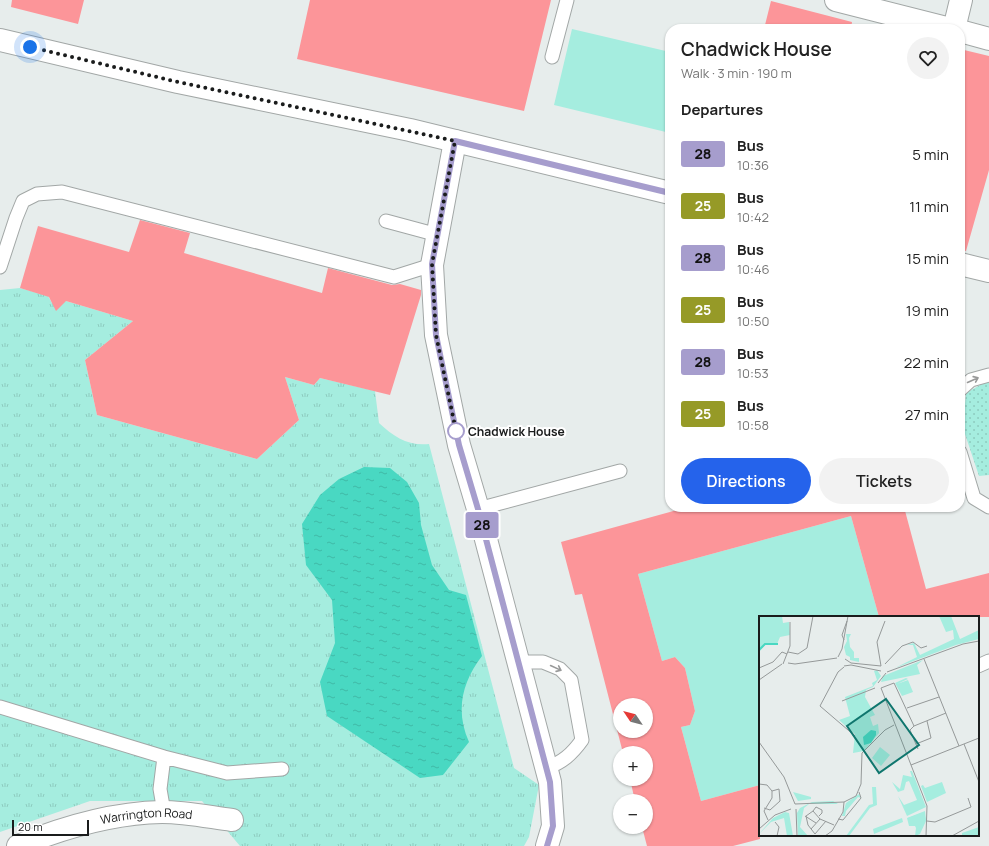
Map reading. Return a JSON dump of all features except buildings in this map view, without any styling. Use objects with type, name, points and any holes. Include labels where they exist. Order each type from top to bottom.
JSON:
[{"type":"street","points":[[836,0],[930,24]]},
{"type":"street","points":[[955,24],[961,0]]},
{"type":"street","points":[[965,33],[989,39]]},
{"type":"street","points":[[0,40],[178,82],[455,141],[665,192]]},
{"type":"street","points":[[455,141],[432,264],[436,335],[459,445],[478,509],[550,782],[553,826],[547,846]]},
{"type":"street","points":[[965,265],[989,271]]},
{"type":"street","name":"Warrington Road","points":[[18,846],[48,834],[116,815],[164,812],[232,820]]},
{"type":"lane","points":[[552,57],[567,0]]},
{"type":"lane","points":[[0,267],[23,201],[37,194],[62,192],[394,277],[432,264]]},
{"type":"lane","points":[[386,221],[438,235]]},
{"type":"lane","points":[[965,385],[971,380],[989,375]]},
{"type":"lane","points":[[965,468],[974,498],[989,507]]},
{"type":"lane","points":[[478,509],[620,471]]},
{"type":"lane","points":[[518,662],[542,662],[560,669],[571,680],[582,740],[573,753],[559,764],[546,768]]},
{"type":"lane","points":[[979,666],[989,662]]},
{"type":"lane","points":[[0,707],[164,757],[227,773],[282,769]]},
{"type":"lane","points":[[164,757],[160,789],[164,812]]},
{"type":"green space","points":[[572,29],[665,51],[665,132],[554,105]]},
{"type":"green space","points":[[20,288],[48,296],[52,303],[66,301],[133,321],[85,360],[97,415],[257,459],[299,420],[285,377],[314,385],[320,378],[375,391],[379,423],[402,440],[414,444],[429,444],[514,768],[539,785],[529,837],[524,846],[240,846],[202,801],[90,801],[0,832],[0,290]]},
{"type":"green space","points":[[989,380],[989,475],[979,476],[965,434],[966,393]]},
{"type":"green space","points":[[851,516],[879,616],[759,616],[759,785],[701,801],[681,727],[690,725],[695,711],[685,668],[675,657],[662,661],[638,574]]},
{"type":"water","points":[[364,467],[390,468],[407,482],[419,503],[421,525],[432,565],[449,590],[466,595],[482,656],[465,686],[463,697],[462,719],[469,742],[443,775],[420,778],[327,716],[320,682],[335,643],[332,600],[306,565],[302,524],[320,495],[339,479]]},
{"type":"bus line","name":"28","points":[[547,846],[553,826],[550,782],[478,509],[459,445],[436,335],[432,264],[455,141],[665,192]]},
{"type":"place","name":"Chadwick House","points":[[456,431]]},
{"type":"route","points":[[30,47],[178,82],[455,141],[432,264],[436,335],[456,431]]}]
